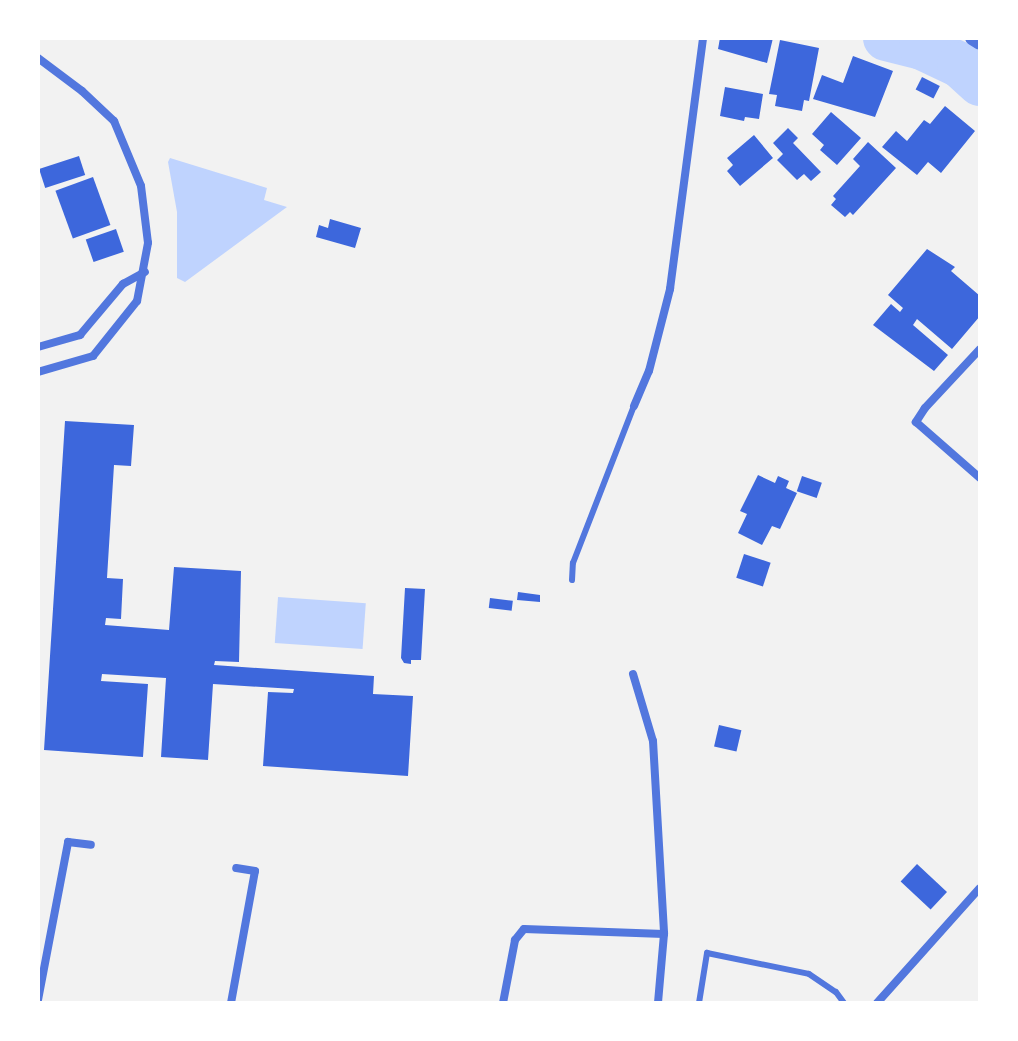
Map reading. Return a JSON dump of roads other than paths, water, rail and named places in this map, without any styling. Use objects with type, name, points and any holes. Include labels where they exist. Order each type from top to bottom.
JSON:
[{"type":"street","points":[[634,406],[649,371],[670,289],[703,38]]},
{"type":"street","points":[[972,38],[980,43]]},
{"type":"street","points":[[38,58],[82,91],[114,121],[141,186],[148,243],[145,272],[137,301],[93,356],[38,372]]},
{"type":"street","points":[[38,347],[80,335],[123,284],[145,272]]},
{"type":"street","points":[[980,349],[916,422],[980,478]]},
{"type":"street","points":[[633,674],[653,741],[664,934],[658,1003]]},
{"type":"street","points":[[38,1000],[68,842],[91,845]]},
{"type":"street","points":[[231,1003],[255,871],[236,868]]},
{"type":"street","points":[[877,1003],[980,888]]},
{"type":"street","points":[[503,1003],[515,940],[524,929],[664,934]]},
{"type":"lane","points":[[572,580],[573,563],[634,406]]},
{"type":"lane","points":[[699,1003],[707,953],[809,974],[836,992],[844,1003]]},
{"type":"water","points":[[170,158],[267,188],[264,200],[287,207],[185,282],[177,278],[177,212],[168,162]]},
{"type":"water","points":[[278,597],[366,603],[363,649],[275,643]]},
{"type":"waterway","points":[[886,38],[922,47],[960,65],[980,83]]}]
